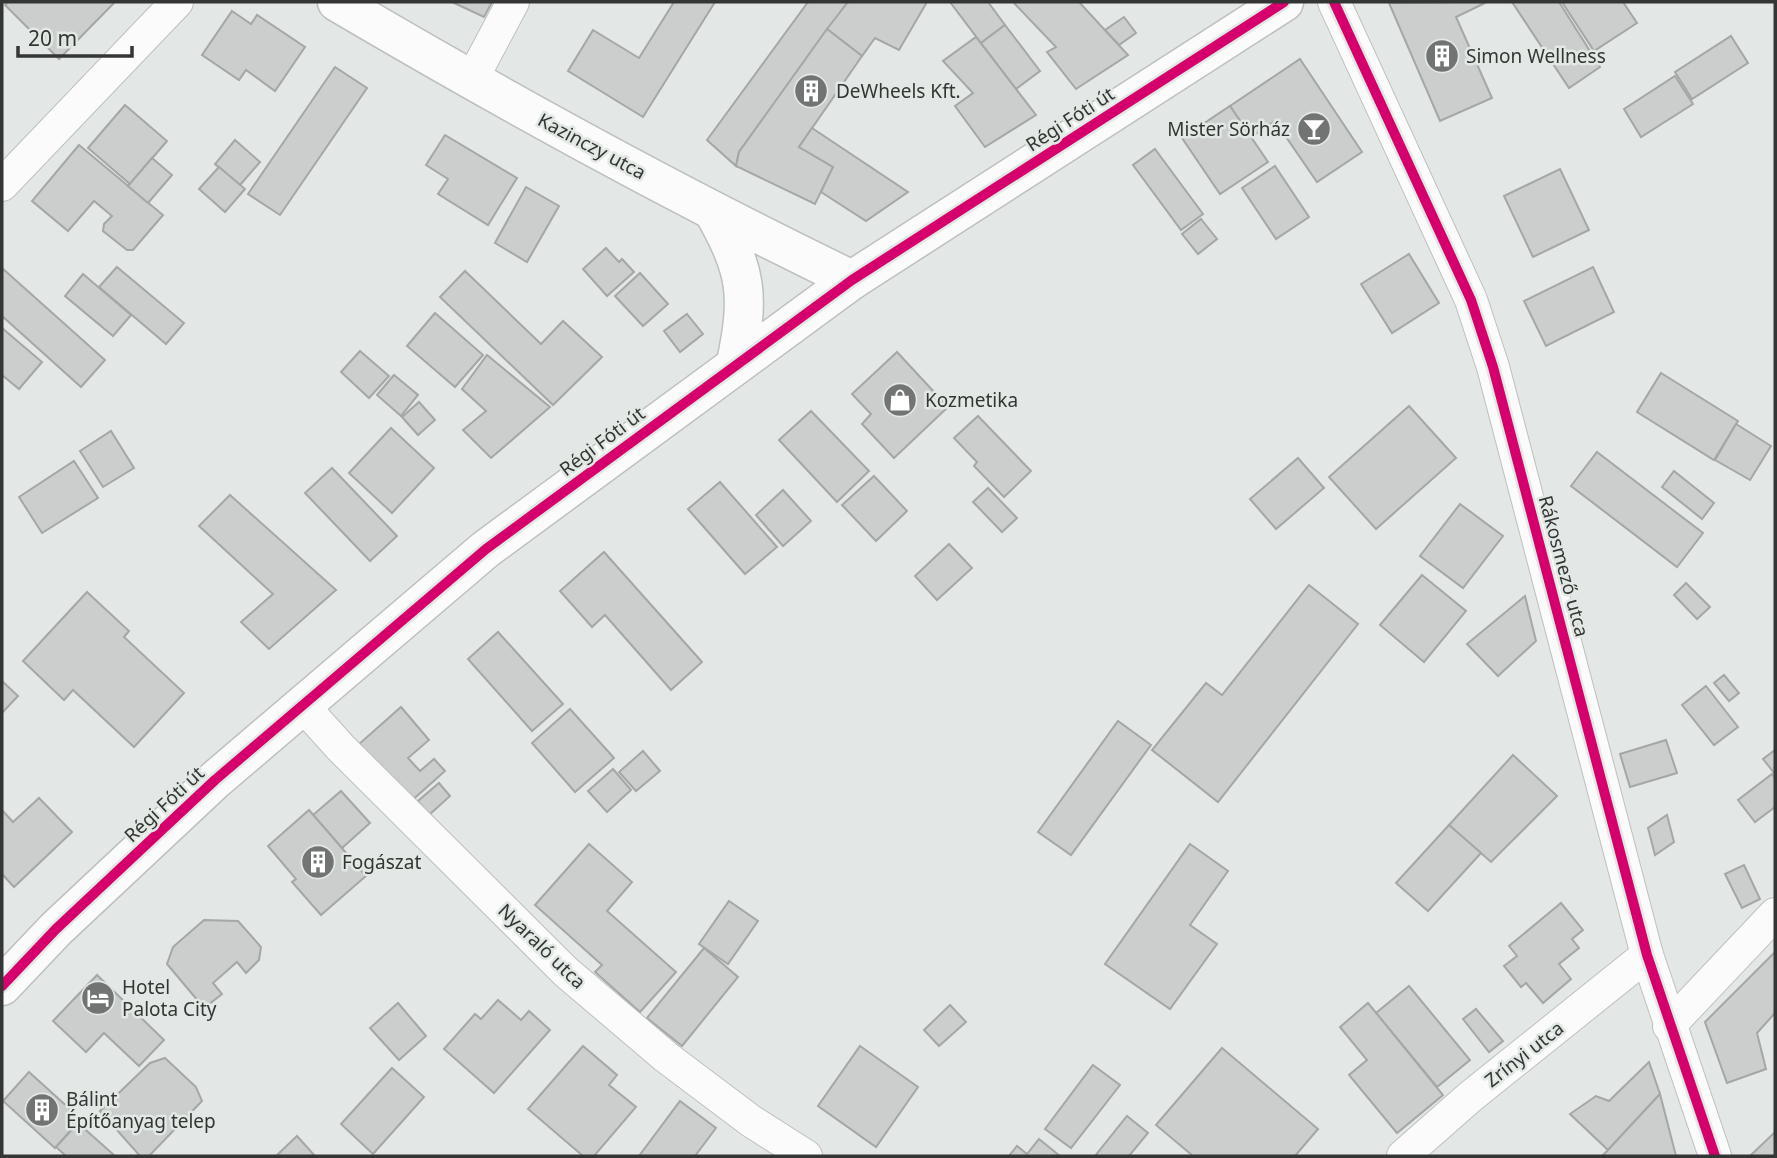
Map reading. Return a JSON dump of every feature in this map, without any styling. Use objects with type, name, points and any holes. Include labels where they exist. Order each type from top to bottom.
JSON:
[{"type":"main road","name":"Kazinczy utca","points":[[337,2],[471,81],[713,211],[852,280]]},
{"type":"main road","name":"Régi Fóti út","points":[[2,986],[56,929],[215,780],[304,707],[486,549],[852,280],[1284,2]]},
{"type":"main road","points":[[713,211],[733,246],[743,274],[745,309],[736,363]]},
{"type":"street","points":[[2,185],[177,2]]},
{"type":"street","points":[[471,81],[513,2]]},
{"type":"street","name":"Rákosmező utca","points":[[1334,2],[1471,300],[1490,355],[1647,955],[1714,1156]]},
{"type":"street","name":"Nyaraló utca","points":[[304,707],[566,972],[666,1056],[751,1121],[806,1156]]},
{"type":"street","points":[[1669,1026],[1775,914]]},
{"type":"street","name":"Zrínyi utca","points":[[1403,1156],[1470,1097],[1647,955]]},
{"type":"building","points":[[8,2],[115,2],[59,59],[5,5]]},
{"type":"building","points":[[452,2],[492,2],[484,17]]},
{"type":"building","points":[[674,2],[715,2],[643,117],[568,71],[593,30],[639,58]]},
{"type":"building","points":[[808,2],[848,2],[739,152],[736,166],[707,140]]},
{"type":"building","points":[[848,2],[927,2],[899,50],[875,38],[862,56],[827,29]]},
{"type":"building","points":[[950,2],[988,2],[1005,25],[981,43]]},
{"type":"building","points":[[1013,2],[1079,2],[1128,55],[1076,89],[1047,52],[1056,47]]},
{"type":"building","name":"Simon Wellness","points":[[1487,2],[1456,17],[1492,98],[1440,121],[1389,3]]},
{"type":"building","name":"Simon Wellness","points":[[1512,2],[1559,2],[1600,67],[1569,88]]},
{"type":"building","points":[[1562,2],[1623,2],[1637,23],[1594,51]]},
{"type":"building","points":[[232,11],[251,24],[257,15],[305,47],[275,91],[246,70],[239,80],[202,55]]},
{"type":"building","points":[[1124,17],[1136,33],[1119,45],[1105,30]]},
{"type":"building","points":[[1005,25],[1040,71],[1016,89],[981,43]]},
{"type":"building","name":"DeWheels Kft.","points":[[827,29],[862,56],[799,147],[833,167],[815,204],[736,166],[739,152]]},
{"type":"building","points":[[1731,36],[1748,63],[1692,99],[1675,72]]},
{"type":"building","points":[[976,37],[1036,115],[985,147],[955,106],[973,93],[943,61]]},
{"type":"building","name":"Mister Sörház","points":[[1300,59],[1362,152],[1317,182],[1275,121],[1251,137],[1230,106]]},
{"type":"building","points":[[335,67],[367,88],[280,215],[248,194]]},
{"type":"building","points":[[1675,76],[1693,104],[1641,137],[1624,109]]},
{"type":"building","points":[[125,105],[167,141],[130,184],[88,148]]},
{"type":"building","points":[[1230,106],[1268,162],[1220,194],[1182,138]]},
{"type":"building","points":[[812,128],[908,192],[866,221],[821,192],[833,167],[799,147]]},
{"type":"building","points":[[445,135],[517,178],[488,225],[438,194],[448,179],[426,165]]},
{"type":"building","points":[[235,140],[260,162],[240,185],[215,164]]},
{"type":"building","points":[[79,145],[163,215],[133,250],[127,250],[103,231],[104,224],[112,216],[94,201],[68,231],[32,201]]},
{"type":"building","points":[[1155,149],[1203,214],[1181,230],[1133,165]]},
{"type":"building","points":[[152,158],[172,175],[148,203],[128,186]]},
{"type":"building","points":[[1275,166],[1309,217],[1276,239],[1242,188]]},
{"type":"building","points":[[219,167],[245,189],[225,212],[199,189]]},
{"type":"building","points":[[1560,169],[1589,230],[1533,257],[1504,196]]},
{"type":"building","points":[[526,187],[559,206],[527,262],[495,243]]},
{"type":"building","points":[[1201,219],[1217,239],[1198,254],[1182,234]]},
{"type":"building","points":[[606,248],[619,262],[622,259],[634,272],[607,296],[583,269]]},
{"type":"building","points":[[1409,254],[1439,303],[1392,333],[1361,284]]},
{"type":"building","points":[[117,267],[184,323],[166,344],[99,287]]},
{"type":"building","points":[[1593,267],[1614,312],[1546,346],[1524,301]]},
{"type":"building","points":[[2,268],[105,360],[81,387],[2,316]]},
{"type":"building","points":[[465,271],[541,344],[563,321],[602,357],[553,405],[440,297]]},
{"type":"building","points":[[640,273],[668,304],[643,326],[615,296]]},
{"type":"building","points":[[83,274],[131,315],[113,336],[65,296]]},
{"type":"building","points":[[435,313],[483,355],[455,387],[407,346]]},
{"type":"building","points":[[687,314],[703,334],[680,352],[664,331]]},
{"type":"building","points":[[2,328],[42,362],[19,389],[2,375]]},
{"type":"building","points":[[360,351],[389,376],[369,398],[341,372]]},
{"type":"building","name":"Kozmetika","points":[[897,352],[948,407],[894,458],[862,424],[871,414],[852,394]]},
{"type":"building","points":[[487,355],[550,407],[491,458],[463,430],[486,411],[462,389]]},
{"type":"building","points":[[1661,373],[1738,421],[1714,460],[1637,412]]},
{"type":"building","points":[[394,375],[418,395],[401,416],[377,395]]},
{"type":"building","points":[[419,402],[435,420],[418,435],[402,417]]},
{"type":"building","points":[[1409,406],[1456,458],[1376,529],[1329,477]]},
{"type":"building","points":[[811,411],[869,471],[837,502],[779,440]]},
{"type":"building","points":[[978,416],[1031,471],[1004,497],[974,466],[977,462],[954,438]]},
{"type":"building","points":[[1736,424],[1771,446],[1750,480],[1715,460]]},
{"type":"building","points":[[391,428],[434,468],[392,513],[349,473]]},
{"type":"building","points":[[111,431],[134,468],[103,487],[80,451]]},
{"type":"building","points":[[1597,452],[1703,533],[1677,567],[1571,486]]},
{"type":"building","points":[[1298,458],[1324,488],[1276,529],[1250,499]]},
{"type":"building","points":[[74,461],[98,498],[42,533],[19,497]]},
{"type":"building","points":[[332,468],[397,536],[370,561],[305,493]]},
{"type":"building","points":[[1674,471],[1714,503],[1702,519],[1662,487]]},
{"type":"building","points":[[874,476],[907,511],[876,541],[842,505]]},
{"type":"building","points":[[720,482],[777,547],[745,574],[688,509]]},
{"type":"building","points":[[988,488],[1017,518],[1002,532],[973,502]]},
{"type":"building","points":[[783,490],[811,521],[783,546],[756,515]]},
{"type":"building","points":[[230,495],[336,590],[269,649],[241,622],[273,594],[199,526]]},
{"type":"building","points":[[1460,504],[1503,536],[1463,588],[1420,556]]},
{"type":"building","points":[[949,544],[972,568],[937,600],[915,576]]},
{"type":"building","points":[[604,552],[702,662],[671,690],[605,615],[592,627],[560,591]]},
{"type":"building","points":[[1422,575],[1466,611],[1424,662],[1380,625]]},
{"type":"building","points":[[1686,583],[1710,607],[1697,619],[1674,595]]},
{"type":"building","points":[[1309,585],[1358,624],[1218,802],[1152,750],[1206,683],[1222,695]]},
{"type":"building","points":[[87,592],[129,631],[124,637],[184,693],[134,747],[73,690],[64,700],[23,661]]},
{"type":"building","points":[[1525,596],[1536,641],[1498,676],[1467,644]]},
{"type":"building","points":[[498,632],[563,704],[532,731],[468,659]]},
{"type":"building","points":[[1724,675],[1739,693],[1729,701],[1714,683]]},
{"type":"building","points":[[2,681],[18,696],[2,713]]},
{"type":"building","points":[[1706,686],[1738,727],[1714,745],[1682,705]]},
{"type":"building","points":[[401,707],[429,740],[408,758],[420,771],[434,759],[445,771],[409,803],[358,745]]},
{"type":"building","points":[[570,709],[614,758],[575,792],[532,743]]},
{"type":"building","points":[[1118,721],[1151,745],[1071,855],[1038,832]]},
{"type":"building","points":[[1666,740],[1677,773],[1630,787],[1620,754]]},
{"type":"building","points":[[1775,750],[1775,774],[1763,759]]},
{"type":"building","points":[[643,751],[660,771],[636,791],[619,772]]},
{"type":"building","points":[[1513,755],[1557,796],[1491,862],[1449,825]]},
{"type":"building","points":[[613,769],[631,790],[607,812],[588,791]]},
{"type":"building","points":[[1772,774],[1775,778],[1775,807],[1755,822],[1738,800]]},
{"type":"building","points":[[439,783],[450,796],[429,815],[418,801]]},
{"type":"building","points":[[341,791],[370,823],[342,848],[313,815]]},
{"type":"building","points":[[39,798],[72,832],[14,887],[2,874],[2,810],[13,822]]},
{"type":"building","name":"Fogászat","points":[[309,810],[366,876],[321,915],[292,882],[296,879],[268,846]]},
{"type":"building","points":[[1667,815],[1674,842],[1655,855],[1648,828]]},
{"type":"building","points":[[1449,825],[1481,853],[1428,911],[1396,883]]},
{"type":"building","points":[[589,844],[632,882],[607,911],[676,972],[640,1012],[595,972],[602,965],[535,905]]},
{"type":"building","points":[[1190,844],[1228,871],[1190,925],[1217,944],[1170,1009],[1105,964]]},
{"type":"building","points":[[1744,865],[1760,899],[1742,908],[1725,874]]},
{"type":"building","points":[[729,901],[758,921],[728,964],[699,944]]},
{"type":"building","points":[[1561,903],[1583,930],[1572,939],[1579,948],[1559,964],[1571,979],[1543,1003],[1526,983],[1521,987],[1504,966],[1517,956],[1509,946]]},
{"type":"building","points":[[204,920],[238,921],[261,947],[259,960],[246,973],[237,962],[213,983],[222,994],[204,1008],[167,964],[173,947]]},
{"type":"building","points":[[704,948],[738,977],[682,1046],[647,1018]]},
{"type":"building","points":[[1775,952],[1775,1013],[1757,1033],[1766,1069],[1727,1083],[1705,1022]]},
{"type":"building","name":"Hotel Palota City","points":[[97,975],[164,1040],[139,1066],[104,1033],[86,1052],[53,1021]]},
{"type":"building","points":[[1409,986],[1470,1060],[1437,1087],[1376,1013]]},
{"type":"building","points":[[498,1000],[521,1020],[529,1011],[550,1030],[494,1093],[444,1049],[475,1014],[481,1019]]},
{"type":"building","points":[[398,1003],[426,1036],[399,1060],[370,1028]]},
{"type":"building","points":[[1368,1003],[1443,1095],[1397,1133],[1349,1075],[1367,1060],[1340,1027]]},
{"type":"building","points":[[950,1005],[966,1022],[939,1046],[924,1030]]},
{"type":"building","points":[[1476,1009],[1503,1041],[1489,1052],[1463,1019]]},
{"type":"building","points":[[583,1046],[617,1075],[609,1085],[636,1107],[594,1156],[583,1156],[528,1109]]},
{"type":"building","points":[[860,1046],[918,1087],[876,1147],[818,1106]]},
{"type":"building","points":[[1222,1048],[1318,1129],[1295,1156],[1193,1156],[1156,1125]]},
{"type":"building","points":[[165,1058],[196,1087],[202,1101],[149,1156],[140,1156],[100,1111],[150,1063]]},
{"type":"building","points":[[1649,1062],[1660,1094],[1608,1150],[1570,1114],[1596,1096],[1609,1101]]},
{"type":"building","points":[[1093,1065],[1120,1085],[1071,1148],[1045,1129]]},
{"type":"building","points":[[392,1068],[424,1097],[373,1154],[341,1124]]},
{"type":"building","name":"Bálint Építőanyag telep","points":[[29,1072],[81,1119],[55,1148],[3,1101]]},
{"type":"building","points":[[1660,1094],[1676,1156],[1602,1156],[1608,1150]]},
{"type":"building","points":[[680,1101],[716,1128],[695,1156],[639,1156]]},
{"type":"building","points":[[1127,1116],[1148,1133],[1129,1156],[1095,1156]]},
{"type":"building","points":[[78,1123],[115,1156],[66,1156],[56,1147]]},
{"type":"building","points":[[1775,1132],[1775,1156],[1751,1156],[1751,1155]]},
{"type":"building","points":[[297,1136],[315,1156],[276,1156]]},
{"type":"building","points":[[1039,1139],[1060,1156],[1009,1156],[1017,1146],[1027,1154]]},
{"type":"cycle path","points":[[2,986],[56,929],[215,780],[486,549],[852,280],[1284,2]]},
{"type":"cycle path","points":[[1334,2],[1471,300],[1493,367],[1647,955],[1715,1156]]},
{"type":"place","name":"Simon Wellness","points":[[1442,56]]},
{"type":"place","name":"DeWheels Kft.","points":[[811,91]]},
{"type":"place","name":"Mister Sörház","points":[[1314,129]]},
{"type":"place","name":"Kozmetika","points":[[900,400]]},
{"type":"place","name":"Fogászat","points":[[318,862]]},
{"type":"place","name":"Hotel Palota City","points":[[98,998]]},
{"type":"place","name":"Bálint Építőanyag telep","points":[[42,1110]]}]
